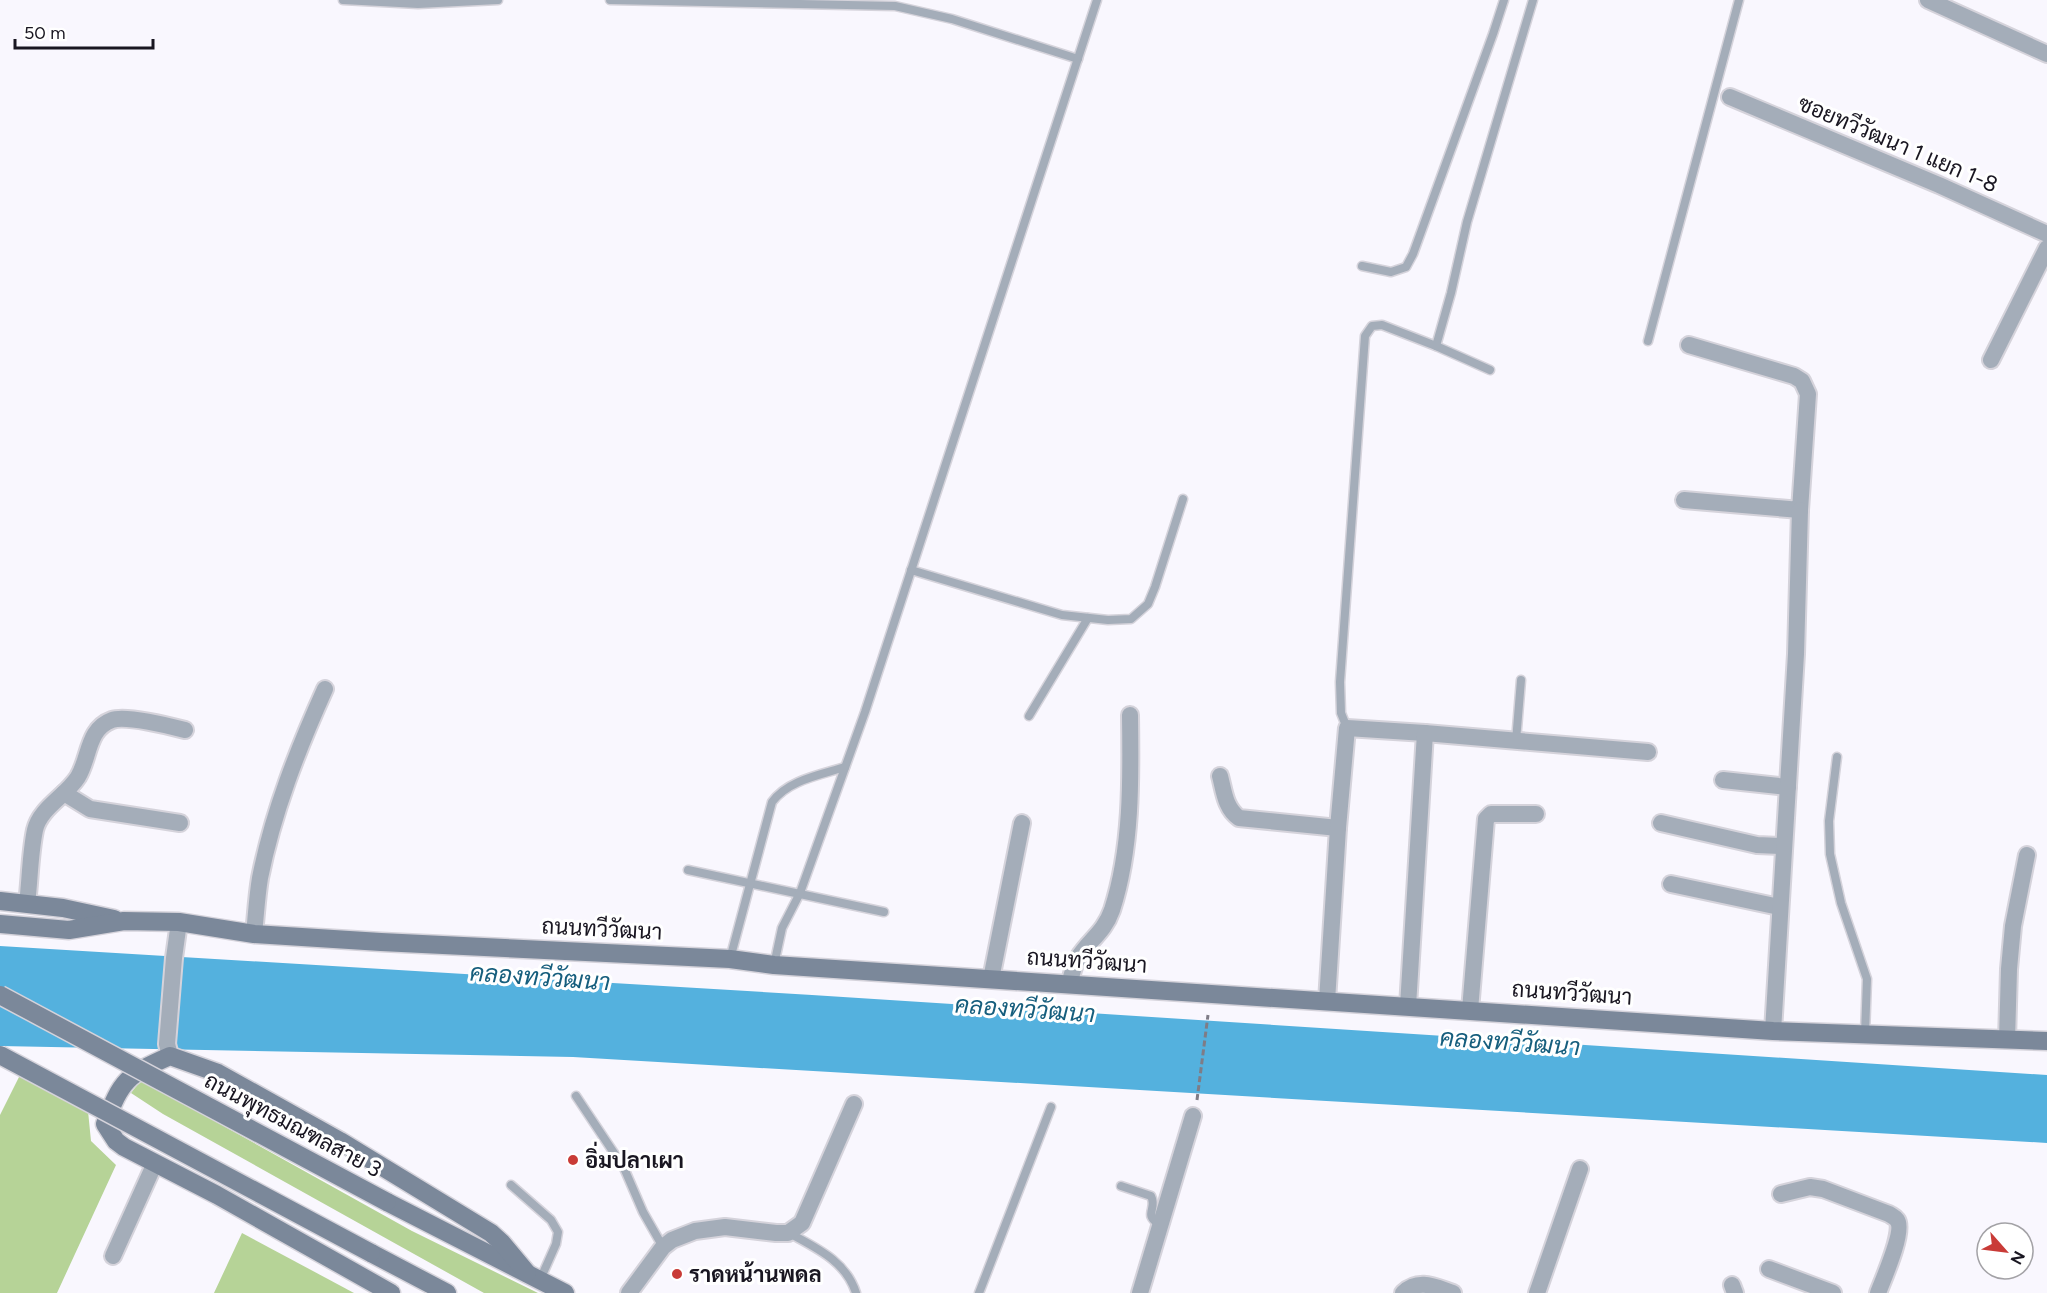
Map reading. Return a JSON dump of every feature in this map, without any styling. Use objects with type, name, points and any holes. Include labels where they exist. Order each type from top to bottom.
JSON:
[{"type":"main road","name":"ถนนทวีวัฒนา","points":[[0,901],[63,908],[124,921]]},
{"type":"main road","name":"ถนนทวีวัฒนา","points":[[0,924],[69,930],[124,921],[179,922],[254,934],[730,959],[774,965],[1773,1031],[2047,1041]]},
{"type":"main road","name":"ถนนพุทธมณฑลสาย 3","points":[[0,995],[387,1202],[565,1293]]},
{"type":"main road","points":[[391,1293],[116,1141],[105,1124],[113,1101],[123,1083],[168,1050],[218,1073],[340,1141],[490,1233],[533,1277]]},
{"type":"main road","points":[[0,1055],[447,1293]]},
{"type":"street","points":[[1928,0],[2047,54]]},
{"type":"street","name":"ซอยทวีวัฒนา 1 แยก 1-8","points":[[1730,97],[1939,184],[2047,234]]},
{"type":"street","points":[[1991,360],[2047,248]]},
{"type":"street","points":[[1689,345],[1794,376],[1802,381],[1808,394],[1800,510],[1796,654],[1773,1031]]},
{"type":"street","points":[[1683,500],[1800,510]]},
{"type":"street","points":[[254,934],[260,879],[271,837],[302,741],[325,689]]},
{"type":"street","points":[[1069,984],[1077,960],[1102,932],[1112,912],[1122,867],[1129,801],[1130,715]]},
{"type":"street","points":[[27,904],[35,828],[48,808],[72,786],[80,773],[96,729],[113,719],[151,722],[185,730]]},
{"type":"street","points":[[1327,1001],[1347,728],[1648,752]]},
{"type":"street","points":[[1408,1006],[1425,734]]},
{"type":"street","points":[[1220,776],[1227,805],[1239,818],[1338,828]]},
{"type":"street","points":[[1723,780],[1788,787]]},
{"type":"street","points":[[64,793],[90,809],[180,823]]},
{"type":"street","points":[[1470,1010],[1486,819],[1491,814],[1536,814]]},
{"type":"street","points":[[991,979],[1022,823]]},
{"type":"street","points":[[1661,823],[1757,845],[1783,846]]},
{"type":"street","points":[[2007,1040],[2013,926],[2027,855]]},
{"type":"street","points":[[1671,884],[1779,908]]},
{"type":"street","points":[[168,1050],[174,958],[179,922]]},
{"type":"street","points":[[629,1293],[663,1247],[672,1240],[695,1231],[725,1227],[788,1233],[802,1222],[854,1104]]},
{"type":"street","points":[[1140,1293],[1195,1110]]},
{"type":"street","points":[[113,1256],[155,1163]]},
{"type":"street","points":[[1537,1293],[1580,1169]]},
{"type":"street","points":[[1781,1194],[1810,1187],[1823,1189],[1889,1214],[1897,1220],[1899,1227],[1897,1239],[1878,1293]]},
{"type":"street","points":[[1769,1269],[1833,1293]]},
{"type":"street","points":[[1403,1293],[1412,1285],[1425,1284],[1453,1293]]},
{"type":"lane","points":[[343,0],[418,4],[498,0]]},
{"type":"lane","points":[[610,0],[877,3],[924,11],[1078,59]]},
{"type":"lane","points":[[774,965],[782,928],[800,893],[911,570],[1097,0]]},
{"type":"lane","points":[[1362,266],[1392,272],[1406,267],[1413,254],[1504,0]]},
{"type":"lane","points":[[1436,345],[1451,293],[1467,222],[1533,0]]},
{"type":"lane","points":[[1648,341],[1739,0]]},
{"type":"lane","points":[[1347,728],[1341,713],[1340,682],[1365,336],[1372,326],[1382,326],[1436,345],[1490,370]]},
{"type":"lane","points":[[911,570],[1062,615],[1108,620],[1131,619],[1148,604],[1183,499]]},
{"type":"lane","points":[[1029,716],[1088,618]]},
{"type":"lane","points":[[1516,741],[1521,680]]},
{"type":"lane","points":[[1837,758],[1829,821],[1830,854],[1841,903],[1867,979],[1865,1034]]},
{"type":"lane","points":[[730,959],[772,802],[779,793],[791,785],[845,767]]},
{"type":"lane","points":[[688,870],[884,912]]},
{"type":"lane","points":[[576,1096],[624,1168],[643,1212],[663,1247]]},
{"type":"lane","points":[[979,1293],[1051,1107]]},
{"type":"lane","points":[[511,1185],[551,1220],[558,1232],[556,1244],[533,1277]]},
{"type":"lane","points":[[1121,1186],[1151,1196],[1153,1201],[1150,1215],[1152,1220],[1160,1226]]},
{"type":"lane","points":[[788,1233],[814,1246],[840,1264],[856,1293]]},
{"type":"path","points":[[1195,1110],[1208,1016]]},
{"type":"green space","points":[[28,1059],[86,1091],[91,1141],[116,1165],[57,1293],[0,1293],[0,1115]]},
{"type":"green space","points":[[141,1080],[412,1231],[538,1293],[484,1293],[163,1114],[131,1093]]},
{"type":"green space","points":[[242,1233],[354,1293],[214,1293]]},
{"type":"water","name":"คลองทวีวัฒนา","points":[[0,946],[812,995],[2047,1075],[2047,1143],[573,1057],[0,1046]]},
{"type":"place","name":"อิ่มปลาเผา","points":[[573,1160]]},
{"type":"place","name":"ราดหน้านพดล","points":[[677,1274]]}]
